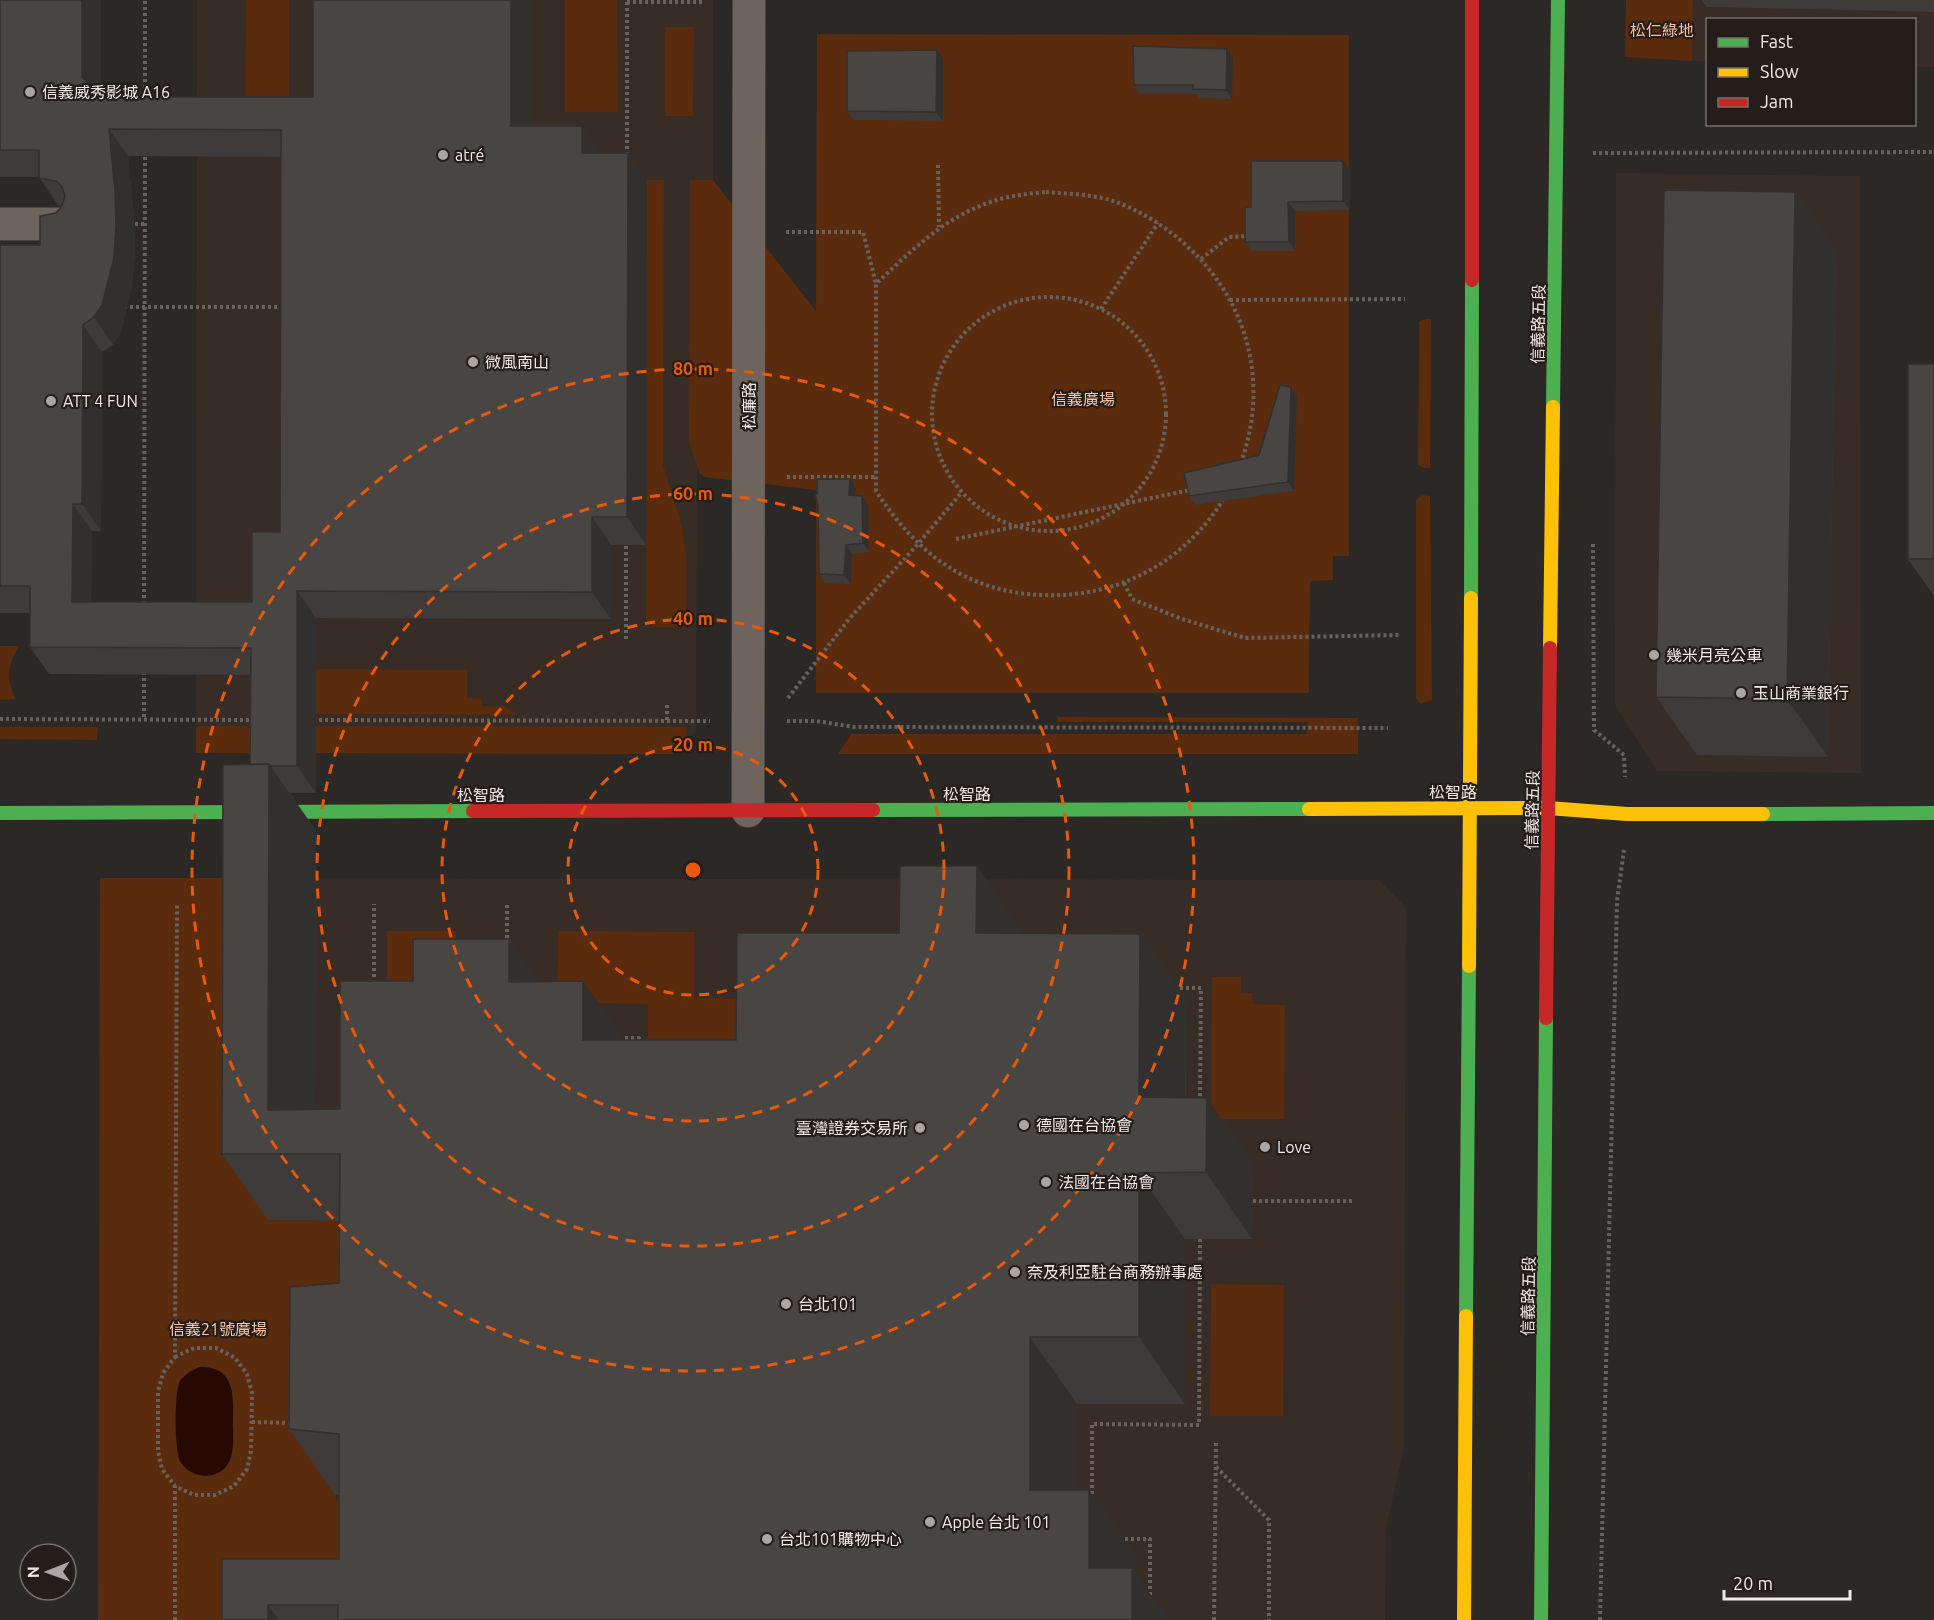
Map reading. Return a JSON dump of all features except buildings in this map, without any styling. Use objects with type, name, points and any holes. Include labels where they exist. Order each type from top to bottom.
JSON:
[{"type":"main road","points":[[1464,1620],[1470,808],[1472,0]]},
{"type":"main road","name":"信義路五段","points":[[1541,1620],[1558,0]]},
{"type":"main road","name":"松智路","points":[[0,813],[1548,808],[1627,814],[1934,813]]},
{"type":"street","name":"松廉路","points":[[748,811],[749,0]]},
{"type":"street","points":[[0,224],[65,224]]},
{"type":"path","points":[[145,0],[145,106]]},
{"type":"path","points":[[627,159],[627,1],[704,2]]},
{"type":"path","points":[[144,614],[145,142]]},
{"type":"path","points":[[1590,153],[1934,152]]},
{"type":"path","points":[[939,165],[939,228]]},
{"type":"path","points":[[783,232],[863,232],[876,284],[876,491],[895,519],[918,544],[943,564],[971,579],[1000,589],[1031,595],[1063,596],[1094,592],[1124,583],[1155,568],[1183,549],[1206,524],[1226,496],[1241,465],[1250,432],[1254,399],[1252,364],[1243,331],[1230,300],[1216,277],[1201,259],[1173,232],[1113,201],[1080,194],[1046,192],[1012,196],[980,206],[948,221],[921,241],[876,284]]},
{"type":"path","points":[[1101,309],[1158,223]]},
{"type":"path","points":[[1201,259],[1229,237],[1251,236]]},
{"type":"path","points":[[114,306],[285,307],[285,296]]},
{"type":"path","points":[[1044,296],[1073,299],[1101,309],[1126,325],[1145,347],[1159,374],[1166,402],[1165,432],[1156,460],[1142,485],[1124,504],[1096,522],[1068,530],[1039,531],[1017,527],[983,512],[962,492],[944,468],[935,440],[932,411],[936,381],[947,355],[966,331],[989,313],[1016,301],[1044,296]]},
{"type":"path","points":[[1230,300],[1405,299]]},
{"type":"path","points":[[783,477],[876,477]]},
{"type":"path","points":[[851,477],[851,488]]},
{"type":"path","points":[[1222,484],[1233,481]]},
{"type":"path","points":[[956,539],[1200,488]]},
{"type":"path","points":[[782,705],[849,619],[962,492]]},
{"type":"path","points":[[626,534],[626,639]]},
{"type":"path","points":[[1124,583],[1132,599],[1182,619],[1245,638],[1399,635]]},
{"type":"path","points":[[144,661],[144,719]]},
{"type":"path","points":[[667,705],[667,721]]},
{"type":"path","points":[[0,719],[266,720]]},
{"type":"path","points":[[313,720],[816,721],[854,727],[1389,728]]},
{"type":"path","points":[[176,1357],[177,904]]},
{"type":"path","points":[[374,904],[374,986]]},
{"type":"path","points":[[507,904],[507,949]]},
{"type":"path","points":[[1165,988],[1201,988],[1200,1105]]},
{"type":"path","points":[[615,1038],[639,1038],[638,1050]]},
{"type":"path","points":[[1253,1201],[1355,1202]]},
{"type":"path","points":[[1092,1505],[1092,1424],[1199,1425],[1200,1239]]},
{"type":"path","points":[[194,1348],[216,1348],[234,1358],[247,1374],[252,1393],[251,1451],[247,1469],[234,1486],[215,1495],[194,1495],[175,1486],[162,1469],[158,1451],[158,1392],[163,1373],[176,1357],[194,1348]]},
{"type":"path","points":[[252,1422],[304,1423]]},
{"type":"path","points":[[1215,1620],[1216,1442]]},
{"type":"path","points":[[1215,1466],[1269,1520],[1269,1620]]},
{"type":"path","points":[[175,1486],[175,1620]]},
{"type":"path","points":[[1115,1539],[1150,1539],[1150,1608]]},
{"type":"shaded area","points":[[197,0],[713,0],[713,180],[969,508],[704,477],[697,465],[696,731],[673,754],[196,753]]},
{"type":"shaded area","points":[[1693,0],[1934,0],[1934,67],[1916,67],[1916,18],[1706,18],[1706,62],[1692,61]]},
{"type":"shaded area","points":[[1616,173],[1860,176],[1861,773],[1657,771],[1615,705]]},
{"type":"shaded area","name":"台北101","points":[[269,878],[1379,880],[1406,907],[1404,1447],[1386,1529],[1385,1620],[385,1620],[336,1500],[336,1348],[386,1221],[268,1220]]},
{"type":"shaded area","points":[[199,1367],[212,1368],[221,1372],[231,1386],[233,1396],[233,1449],[230,1460],[220,1472],[207,1476],[192,1473],[181,1463],[176,1435],[176,1409],[180,1381]]},
{"type":"green space","points":[[246,0],[289,0],[289,106],[245,106]]},
{"type":"green space","points":[[565,0],[617,0],[618,112],[565,112]]},
{"type":"green space","name":"松仁綠地","points":[[1626,0],[1693,0],[1692,61],[1625,57]]},
{"type":"green space","points":[[665,27],[694,27],[693,116],[665,116]]},
{"type":"green space","name":"信義廣場","points":[[817,34],[1349,35],[1349,556],[1333,556],[1333,580],[1310,581],[1309,693],[816,693],[816,490],[704,477],[699,472],[689,442],[690,180],[713,180],[816,311]]},
{"type":"green space","points":[[647,180],[664,180],[663,465],[682,526],[686,556],[686,627],[654,627],[646,619]]},
{"type":"green space","points":[[1431,319],[1430,468],[1418,465],[1419,322]]},
{"type":"green space","points":[[1422,495],[1430,496],[1432,700],[1421,704],[1416,699],[1416,500]]},
{"type":"green space","points":[[0,646],[19,646],[9,672],[16,699],[0,700]]},
{"type":"green space","points":[[316,669],[467,670],[467,698],[481,698],[482,706],[505,706],[516,715],[316,714]]},
{"type":"green space","points":[[1058,717],[1358,718],[1358,754],[838,754],[851,734],[1307,734],[1307,722],[1057,722]]},
{"type":"green space","points":[[196,726],[686,727],[686,741],[673,754],[196,753]]},
{"type":"green space","points":[[0,727],[98,727],[97,740],[0,739]]},
{"type":"green space","name":"信義21號廣場","points":[[100,878],[269,878],[269,1220],[386,1221],[336,1367],[336,1500],[349,1497],[385,1620],[98,1620]]},
{"type":"green space","points":[[387,931],[456,931],[456,1029],[387,1029]]},
{"type":"green space","points":[[558,931],[694,932],[694,998],[762,999],[762,1088],[648,1088],[648,1004],[557,1003]]},
{"type":"green space","points":[[1212,977],[1241,977],[1241,993],[1252,993],[1253,1004],[1285,1005],[1284,1119],[1211,1119]]},
{"type":"green space","points":[[1211,1284],[1284,1285],[1283,1416],[1210,1416]]},
{"type":"traffic: fast","points":[[1553,407],[1558,0]]},
{"type":"traffic: fast","points":[[1471,598],[1472,280]]},
{"type":"traffic: fast","points":[[873,810],[1309,809]]},
{"type":"traffic: fast","points":[[0,813],[473,811]]},
{"type":"traffic: fast","points":[[1763,814],[1934,813]]},
{"type":"traffic: fast","points":[[1466,1316],[1469,966]]},
{"type":"traffic: fast","points":[[1541,1620],[1546,1018]]},
{"type":"traffic: slow","points":[[1550,648],[1553,407]]},
{"type":"traffic: slow","points":[[1469,966],[1471,598]]},
{"type":"traffic: slow","points":[[1309,809],[1548,808],[1627,814],[1763,814]]},
{"type":"traffic: slow","points":[[1464,1620],[1466,1316]]},
{"type":"traffic: jam","points":[[1472,0],[1472,280]]},
{"type":"traffic: jam","points":[[1546,1018],[1550,648]]},
{"type":"traffic: jam","points":[[473,811],[873,810]]},
{"type":"place","name":"信義威秀影城 A16","points":[[30,92]]},
{"type":"place","name":"atré","points":[[443,155]]},
{"type":"place","name":"微風南山","points":[[473,362]]},
{"type":"place","name":"ATT 4 FUN","points":[[51,401]]},
{"type":"place","name":"幾米月亮公車","points":[[1654,655]]},
{"type":"place","name":"玉山商業銀行","points":[[1741,693]]},
{"type":"place","name":"德國在台協會","points":[[1024,1125]]},
{"type":"place","name":"臺灣證券交易所","points":[[920,1128]]},
{"type":"place","name":"Love","points":[[1265,1147]]},
{"type":"place","name":"法國在台協會","points":[[1046,1182]]},
{"type":"place","name":"奈及利亞駐台商務辦事處","points":[[1015,1272]]},
{"type":"place","name":"台北101","points":[[786,1304]]},
{"type":"place","name":"Apple 台北 101","points":[[930,1522]]},
{"type":"place","name":"台北101購物中心","points":[[767,1539]]}]
